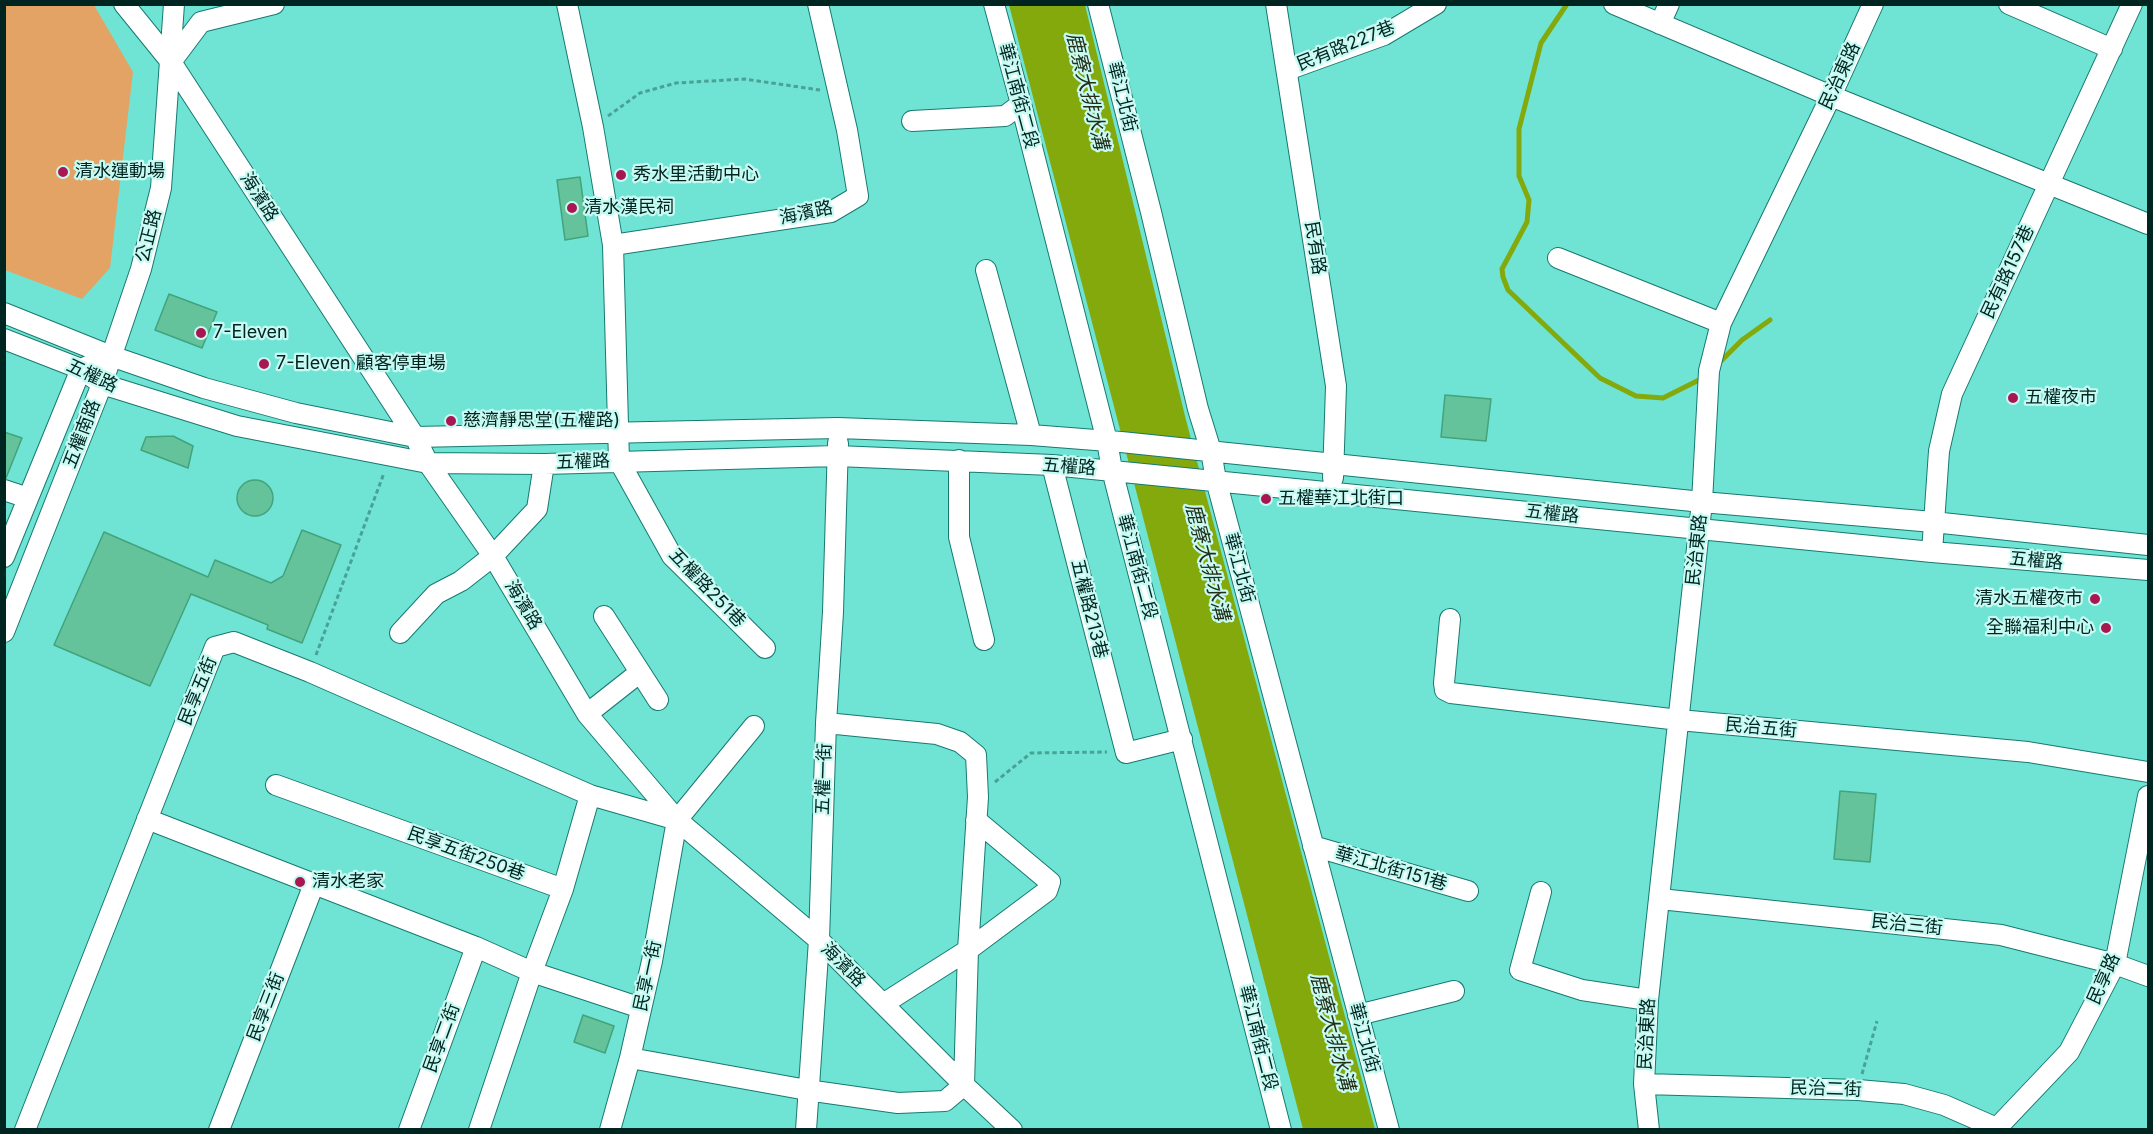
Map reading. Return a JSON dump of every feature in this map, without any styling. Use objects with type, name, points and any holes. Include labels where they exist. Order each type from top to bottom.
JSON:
[{"type":"street","name":"海濱路","points":[[124,4],[171,62],[415,437],[428,463],[493,556],[587,714],[677,820],[819,940],[1012,1130]]},
{"type":"street","name":"公正路","points":[[111,356],[141,269],[161,188],[174,4]]},
{"type":"street","points":[[171,62],[201,22],[274,4]]},
{"type":"street","points":[[567,4],[593,127],[613,245],[620,461]]},
{"type":"street","name":"海濱路","points":[[613,245],[831,212],[858,196],[840,93],[818,4]]},
{"type":"street","name":"華江南街二段","points":[[994,4],[1114,441],[1182,740],[1281,1130]]},
{"type":"street","name":"華江北街","points":[[1098,4],[1198,409],[1210,480],[1313,846],[1389,1130]]},
{"type":"street","name":"民有路","points":[[1276,4],[1336,386],[1334,493]]},
{"type":"street","points":[[1614,4],[1831,96],[2148,224]]},
{"type":"street","points":[[1660,24],[1669,4]]},
{"type":"street","name":"民治東路","points":[[1649,1130],[1644,1084],[1648,1000],[1702,502],[1709,371],[1721,323],[1873,4]]},
{"type":"street","points":[[2009,4],[2112,49]]},
{"type":"street","name":"民有路157巷","points":[[1932,552],[1939,452],[1952,394],[2132,4]]},
{"type":"street","name":"民有路227巷","points":[[1287,70],[1384,35],[1436,5]]},
{"type":"street","points":[[912,121],[1005,116],[1021,104]]},
{"type":"street","points":[[1558,258],[1721,323]]},
{"type":"street","points":[[986,270],[1031,435]]},
{"type":"street","name":"五權路","points":[[4,313],[111,356],[204,388],[296,413],[415,437],[838,428],[1031,435],[1114,441],[1702,502],[2148,544]]},
{"type":"street","name":"五權路","points":[[4,339],[81,369],[102,384],[237,426],[428,463],[544,464],[837,456],[1052,465],[1699,530],[2148,570]]},
{"type":"street","points":[[81,369],[111,356]]},
{"type":"street","name":"五權南路","points":[[4,632],[111,356]]},
{"type":"street","name":"五權南路","points":[[4,557],[81,369]]},
{"type":"street","name":"五權一街","points":[[806,1130],[819,940],[826,723],[833,612],[838,428]]},
{"type":"street","points":[[959,460],[959,537],[984,640]]},
{"type":"street","name":"五權路251巷","points":[[620,461],[672,556],[765,648]]},
{"type":"street","points":[[400,633],[436,594],[461,580],[493,556],[537,509],[544,464]]},
{"type":"street","name":"五權路213巷","points":[[1052,465],[1126,753]]},
{"type":"street","points":[[4,490],[28,498]]},
{"type":"street","points":[[604,616],[658,700]]},
{"type":"street","name":"民治五街","points":[[1450,619],[1444,683],[1446,690],[1451,693],[1679,720],[2028,752],[2148,772]]},
{"type":"street","name":"民享五街","points":[[26,1130],[215,647],[234,642],[310,672],[590,795],[677,820]]},
{"type":"street","points":[[587,714],[639,673]]},
{"type":"street","points":[[630,1058],[807,1090],[898,1103],[945,1101],[964,1085],[978,797],[976,755],[960,742],[937,734],[826,723]]},
{"type":"street","points":[[677,820],[754,726]]},
{"type":"street","points":[[1126,753],[1182,740]]},
{"type":"street","name":"民享五街250巷","points":[[276,785],[563,889]]},
{"type":"street","points":[[479,1130],[532,972],[563,889],[590,795]]},
{"type":"street","name":"民享路","points":[[1998,1129],[2069,1052],[2115,964],[2148,796]]},
{"type":"street","points":[[147,819],[476,946],[532,972],[641,1008]]},
{"type":"street","name":"民享一街","points":[[610,1130],[630,1058],[652,961],[677,820]]},
{"type":"street","points":[[884,1004],[969,950],[1047,891],[1050,882],[976,820]]},
{"type":"street","name":"華江北街151巷","points":[[1313,846],[1468,891]]},
{"type":"street","name":"民享三街","points":[[219,1130],[314,884]]},
{"type":"street","points":[[1541,891],[1520,970],[1582,990],[1648,1000]]},
{"type":"street","name":"民治三街","points":[[1660,899],[2001,935],[2115,964],[2148,976]]},
{"type":"street","name":"民享二街","points":[[409,1130],[476,946]]},
{"type":"street","points":[[1358,1015],[1454,991]]},
{"type":"street","name":"民治二街","points":[[1644,1084],[1858,1090],[1904,1094],[1944,1105],[1998,1129]]},
{"type":"path","points":[[593,127],[640,93],[676,83],[744,79],[840,93]]},
{"type":"path","points":[[310,672],[390,457]]},
{"type":"path","points":[[978,797],[1031,753],[1126,753]]},
{"type":"path","points":[[1858,1090],[1877,1021]]},
{"type":"shaded area","name":"清水運動場","points":[[4,5],[94,5],[133,72],[110,268],[82,299],[5,270]]},
{"type":"water","name":"鹿寮大排水溝","points":[[1009,5],[1085,5],[1186,420],[1375,1129],[1303,1129]]},
{"type":"building","name":"清水漢民祠","points":[[580,177],[588,236],[565,240],[557,180]]},
{"type":"building","points":[[169,294],[217,312],[202,348],[155,330]]},
{"type":"building","points":[[1445,395],[1491,399],[1486,441],[1441,437]]},
{"type":"building","points":[[4,432],[22,438],[6,478],[4,478]]},
{"type":"building","points":[[173,436],[193,446],[188,468],[141,450],[146,437]]},
{"type":"building","points":[[255,480],[268,485],[273,498],[268,511],[255,516],[242,511],[237,498],[242,485]]},
{"type":"building","points":[[302,530],[341,545],[302,643],[267,629],[268,625],[191,594],[150,686],[54,645],[104,532],[208,577],[215,560],[271,583],[283,576]]},
{"type":"building","points":[[1840,791],[1876,794],[1870,862],[1834,859]]},
{"type":"building","points":[[583,1015],[614,1026],[605,1053],[574,1042]]},
{"type":"waterway","points":[[1567,4],[1541,43],[1519,129],[1519,176],[1529,200],[1527,222],[1502,269],[1503,277],[1508,290],[1600,378],[1636,396],[1663,398],[1703,378]]},
{"type":"waterway","points":[[1719,363],[1742,340],[1770,320]]},
{"type":"place","name":"清水運動場","points":[[63,172]]},
{"type":"place","name":"秀水里活動中心","points":[[621,175]]},
{"type":"place","name":"清水漢民祠","points":[[572,208]]},
{"type":"place","name":"7-Eleven","points":[[201,333]]},
{"type":"place","name":"7-Eleven 顧客停車場","points":[[264,364]]},
{"type":"place","name":"五權夜市","points":[[2013,398]]},
{"type":"place","name":"慈濟靜思堂(五權路)","points":[[451,421]]},
{"type":"place","name":"五權華江北街口","points":[[1266,499]]},
{"type":"place","name":"清水五權夜市","points":[[2095,599]]},
{"type":"place","name":"全聯福利中心","points":[[2106,628]]},
{"type":"place","name":"清水老家","points":[[300,882]]}]
